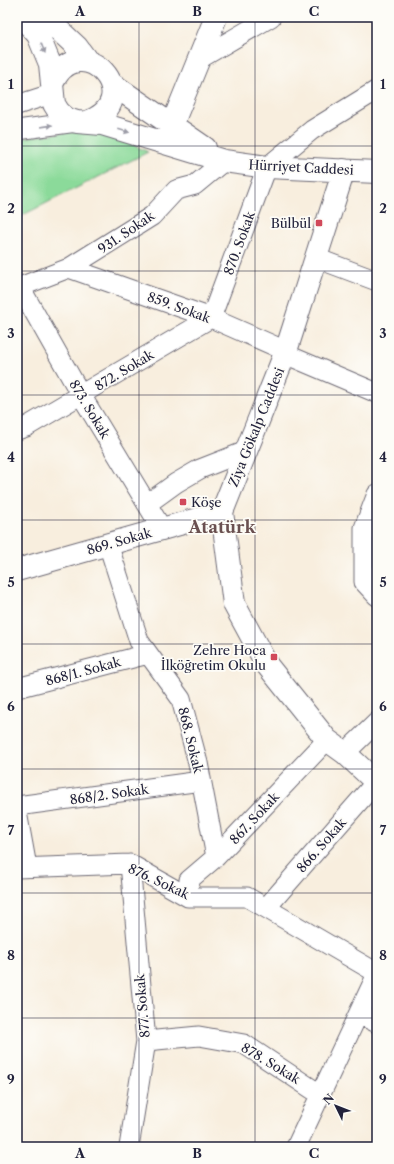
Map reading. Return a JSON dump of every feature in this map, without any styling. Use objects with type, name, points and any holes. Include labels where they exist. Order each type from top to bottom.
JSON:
[{"type":"main road","name":"Hürriyet Caddesi","points":[[22,17],[38,35],[50,64],[54,104],[59,112],[67,119],[102,124],[224,162],[267,167],[377,172]]},
{"type":"main road","name":"Hürriyet Caddesi","points":[[45,17],[77,47],[88,62],[101,68],[112,84],[224,162]]},
{"type":"main road","points":[[172,125],[201,58],[216,17]]},
{"type":"main road","points":[[52,89],[56,75],[63,67],[72,63],[88,62]]},
{"type":"main road","points":[[82,122],[96,119],[104,112],[110,104],[112,84]]},
{"type":"main road","name":"Ziya Gökalp Caddesi","points":[[344,170],[285,352],[222,512],[234,604],[267,665],[327,740],[345,753],[376,783]]},
{"type":"main road","name":"869. Sokak","points":[[17,570],[222,512]]},
{"type":"street","points":[[201,58],[271,17]]},
{"type":"street","points":[[17,105],[52,89]]},
{"type":"street","points":[[267,167],[312,130],[377,90]]},
{"type":"street","points":[[17,130],[82,122]]},
{"type":"street","name":"931. Sokak","points":[[19,287],[69,268],[152,216],[176,190],[195,185],[224,162]]},
{"type":"street","name":"870. Sokak","points":[[210,318],[267,167]]},
{"type":"street","points":[[316,258],[377,280]]},
{"type":"street","name":"859. Sokak","points":[[69,268],[210,318],[377,393]]},
{"type":"street","name":"873. Sokak","points":[[19,287],[81,395],[162,529]]},
{"type":"street","name":"872. Sokak","points":[[17,430],[26,427],[210,318]]},
{"type":"street","points":[[147,504],[176,483],[200,469],[246,451]]},
{"type":"street","points":[[377,494],[364,528],[364,582],[377,596]]},
{"type":"street","name":"868. Sokak","points":[[108,544],[139,641],[181,699],[202,782],[216,858]]},
{"type":"street","points":[[364,567],[377,554]]},
{"type":"street","name":"868/1. Sokak","points":[[17,688],[148,654]]},
{"type":"street","points":[[345,753],[377,722]]},
{"type":"street","name":"867. Sokak","points":[[188,897],[189,880],[216,858],[327,740]]},
{"type":"street","name":"868/2. Sokak","points":[[17,806],[202,782]]},
{"type":"street","name":"866. Sokak","points":[[266,908],[376,783]]},
{"type":"street","points":[[17,812],[22,868]]},
{"type":"street","name":"876. Sokak","points":[[22,868],[130,864],[188,897],[247,897],[377,974]]},
{"type":"street","name":"877. Sokak","points":[[130,864],[146,1041],[133,1145]]},
{"type":"street","points":[[296,1147],[377,974]]},
{"type":"street","points":[[359,1014],[377,1023]]},
{"type":"street","name":"878. Sokak","points":[[146,1041],[199,1036],[244,1044],[321,1094]]},
{"type":"green space","points":[[82,130],[115,136],[148,152],[17,218],[17,139]]},
{"type":"place","name":"Bülbül","points":[[319,223]]},
{"type":"place","name":"Köşe","points":[[183,502]]},
{"type":"place","name":"Zehre Hoca İlköğretim Okulu","points":[[274,657]]},
{"type":"district","name":"Atatürk","points":[[222,527]]}]
